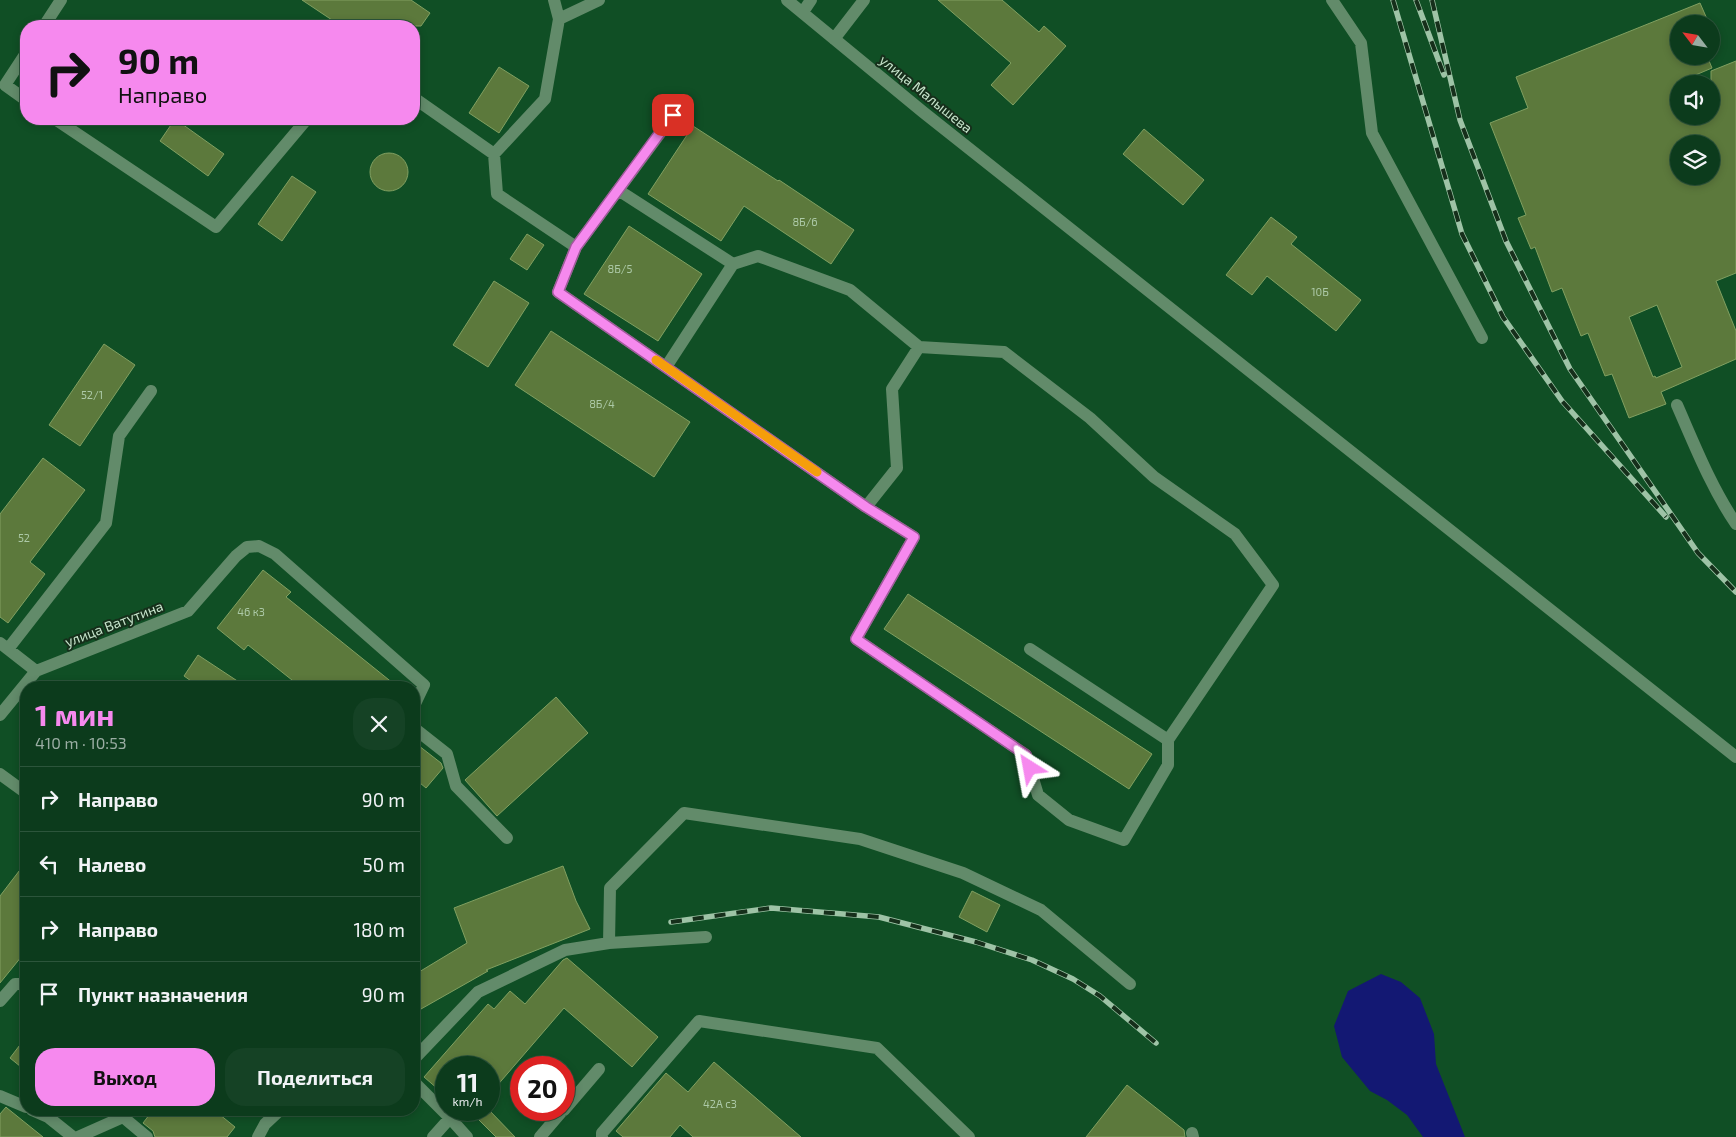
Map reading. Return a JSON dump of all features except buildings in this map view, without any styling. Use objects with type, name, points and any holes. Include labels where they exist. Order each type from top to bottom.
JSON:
[{"type":"street","points":[[48,20],[61,0]]},
{"type":"street","points":[[554,0],[559,19],[545,99],[494,154],[497,194],[576,247]]},
{"type":"street","points":[[559,19],[599,0]]},
{"type":"street","name":"улица Малышева","points":[[787,0],[1736,758]]},
{"type":"street","points":[[803,12],[811,0]]},
{"type":"street","points":[[834,38],[864,0]]},
{"type":"street","points":[[1332,0],[1361,43],[1372,133],[1482,338]]},
{"type":"street","points":[[20,62],[5,85],[20,96]]},
{"type":"street","points":[[666,367],[733,264],[758,256],[850,290],[918,347],[1004,352],[1090,418],[1154,477],[1235,534],[1273,584],[1168,740],[1168,765],[1124,840],[1069,820],[1038,795],[1026,755],[856,639],[914,537],[866,507],[558,292],[576,247],[684,100]]},
{"type":"street","points":[[420,102],[494,154]]},
{"type":"street","points":[[64,125],[216,227],[302,125]]},
{"type":"street","points":[[618,190],[733,264]]},
{"type":"street","points":[[866,507],[897,468],[892,389],[918,347]]},
{"type":"street","points":[[36,671],[4,646],[106,523],[119,436],[151,391]]},
{"type":"street","points":[[1677,405],[1703,466],[1730,506],[1736,524]]},
{"type":"street","name":"улица Ватутина","points":[[28,681],[36,671],[188,611],[236,556],[247,547],[259,546],[275,554],[419,681]]},
{"type":"street","points":[[1030,649],[1168,740]]},
{"type":"street","name":"улица Ватутина","points":[[420,681],[424,685],[420,693]]},
{"type":"street","name":"улица Ватутина","points":[[0,715],[20,691]]},
{"type":"street","points":[[420,733],[447,754],[456,786],[507,838]]},
{"type":"street","points":[[0,774],[20,789]]},
{"type":"street","points":[[610,943],[610,888],[684,813],[860,839],[963,873],[1041,910],[1130,984]]},
{"type":"street","points":[[420,1053],[478,992],[566,950],[610,943],[706,937]]},
{"type":"street","points":[[0,1002],[15,984],[20,984]]},
{"type":"street","points":[[602,1137],[602,1133],[699,1021],[876,1048],[969,1137]]},
{"type":"street","points":[[575,1097],[598,1069]]},
{"type":"street","points":[[420,1088],[435,1103]]},
{"type":"street","points":[[0,1096],[20,1105]]},
{"type":"street","points":[[46,1116],[73,1137]]},
{"type":"street","points":[[78,1137],[119,1116]]},
{"type":"street","points":[[128,1116],[147,1137]]},
{"type":"street","points":[[258,1137],[265,1124],[274,1116]]},
{"type":"street","points":[[433,1137],[447,1121]]},
{"type":"street","points":[[453,1121],[468,1137]]},
{"type":"street","points":[[540,1137],[554,1121]]},
{"type":"shaded area","points":[[1381,974],[1401,982],[1420,998],[1434,1034],[1436,1064],[1465,1137],[1423,1137],[1407,1115],[1387,1100],[1370,1091],[1342,1057],[1334,1026],[1348,991]]},
{"type":"railway","points":[[1393,0],[1462,234],[1503,317],[1562,401],[1666,517]]},
{"type":"railway","points":[[1416,0],[1444,75]]},
{"type":"railway","points":[[1432,0],[1460,120],[1506,241],[1570,369],[1698,553],[1736,592]]},
{"type":"railway","points":[[671,922],[771,908],[879,917],[976,942],[1032,960],[1073,979],[1100,996],[1156,1043]]},
{"type":"slow traffic","points":[[656,360],[817,472]]},
{"type":"route","points":[[673,115],[576,247],[558,292],[866,507],[914,537],[856,639],[1026,755],[1030,768]]}]
